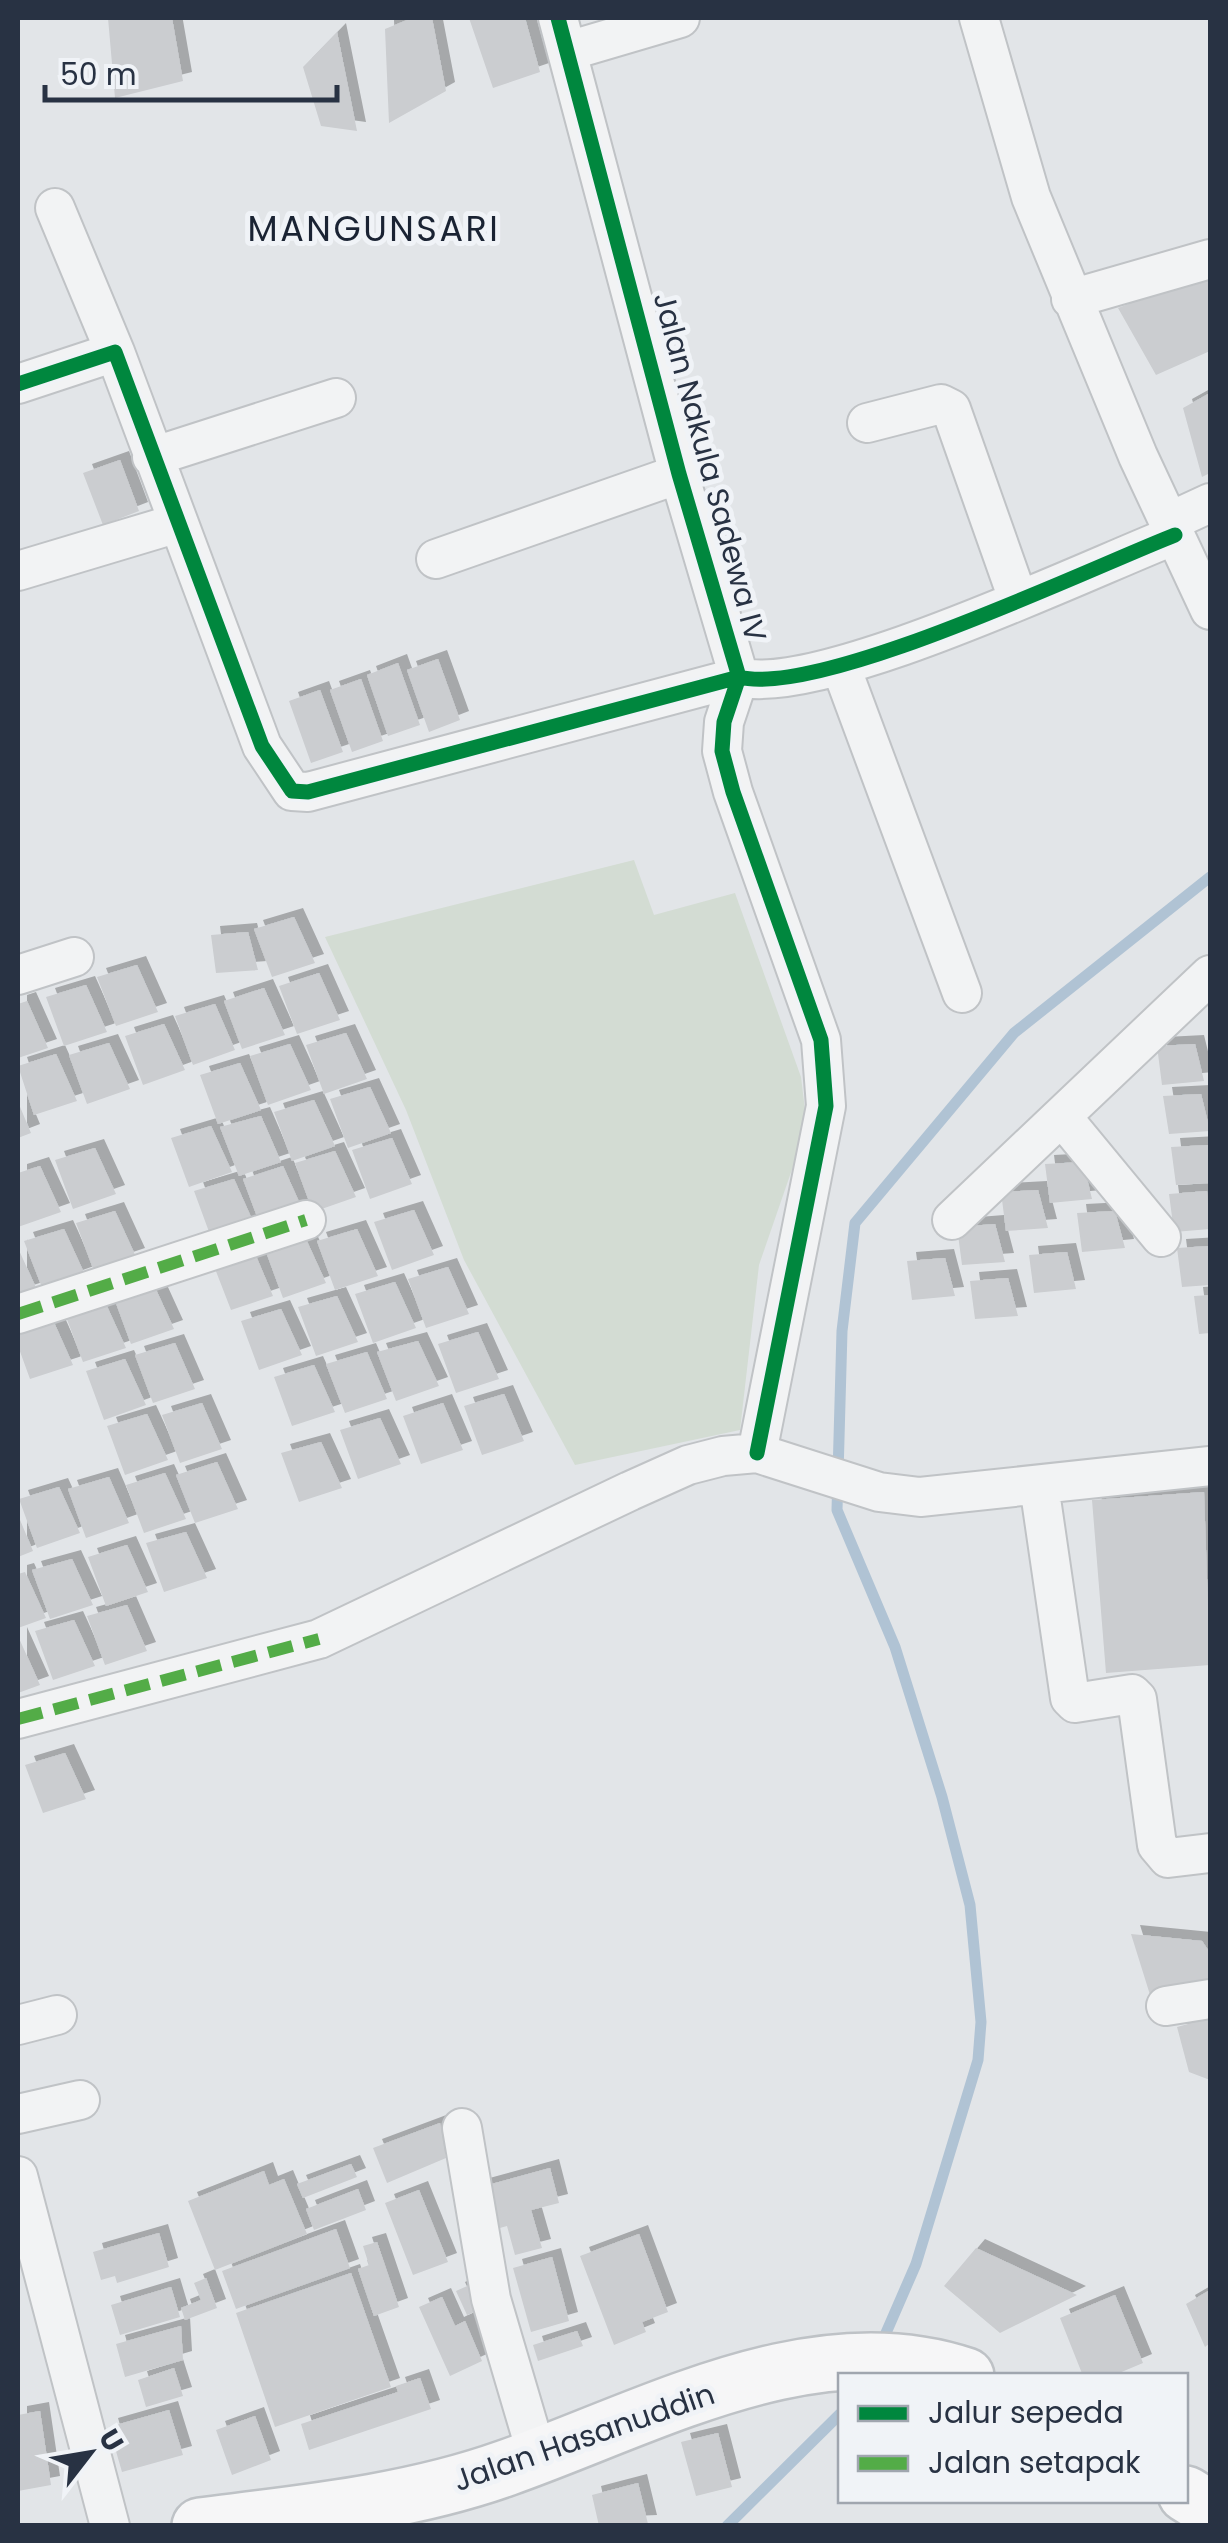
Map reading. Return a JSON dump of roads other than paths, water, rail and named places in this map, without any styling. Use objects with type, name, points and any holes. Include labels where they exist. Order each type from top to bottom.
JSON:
[{"type":"main road","name":"Jalan Hasanuddin","points":[[200,2526],[365,2505],[505,2468],[770,2373],[835,2360],[908,2359],[956,2373]]},
{"type":"main road","points":[[1188,2495],[1210,2509]]},
{"type":"street","points":[[563,34],[680,18]]},
{"type":"street","points":[[980,18],[1031,197],[1072,300],[1210,610]]},
{"type":"street","name":"Jalan Nakula Sadewa IV","points":[[563,34],[679,474],[739,676],[724,722],[722,751],[752,854],[820,1040],[826,1106],[757,1453]]},
{"type":"street","points":[[55,208],[115,352],[262,746],[292,791],[308,792],[739,676],[761,682],[841,667],[1018,599],[1173,528],[1210,503]]},
{"type":"street","points":[[1072,300],[1210,259]]},
{"type":"street","points":[[18,384],[115,352]]},
{"type":"street","points":[[152,457],[336,398]]},
{"type":"street","points":[[867,423],[941,404],[951,409],[1018,599]]},
{"type":"street","points":[[436,559],[679,474]]},
{"type":"street","points":[[18,571],[178,523]]},
{"type":"street","points":[[841,667],[962,994]]},
{"type":"street","points":[[18,974],[74,958]]},
{"type":"street","points":[[952,1220],[1208,982]]},
{"type":"street","points":[[1062,1117],[1161,1237]]},
{"type":"street","points":[[18,1314],[306,1220]]},
{"type":"street","points":[[18,1719],[319,1640],[688,1465],[757,1453],[880,1492],[920,1497],[1210,1466]]},
{"type":"street","points":[[1039,1485],[1070,1698],[1075,1704],[1132,1694],[1137,1699],[1158,1845],[1168,1858],[1210,1853]]},
{"type":"street","points":[[1166,2006],[1210,1999]]},
{"type":"street","points":[[18,2026],[57,2014]]},
{"type":"street","points":[[18,2114],[80,2100]]},
{"type":"street","points":[[462,2128],[491,2299],[537,2455]]},
{"type":"street","points":[[18,2176],[110,2526]]},
{"type":"waterway","points":[[879,2349],[916,2264],[978,2060],[981,2022],[970,1905],[942,1797],[895,1647],[837,1510],[842,1331],[855,1223],[1014,1033],[1210,877]]},
{"type":"waterway","points":[[727,2526],[838,2416]]},
{"type":"district","name":"MANGUNSARI","points":[[374,228]]}]
